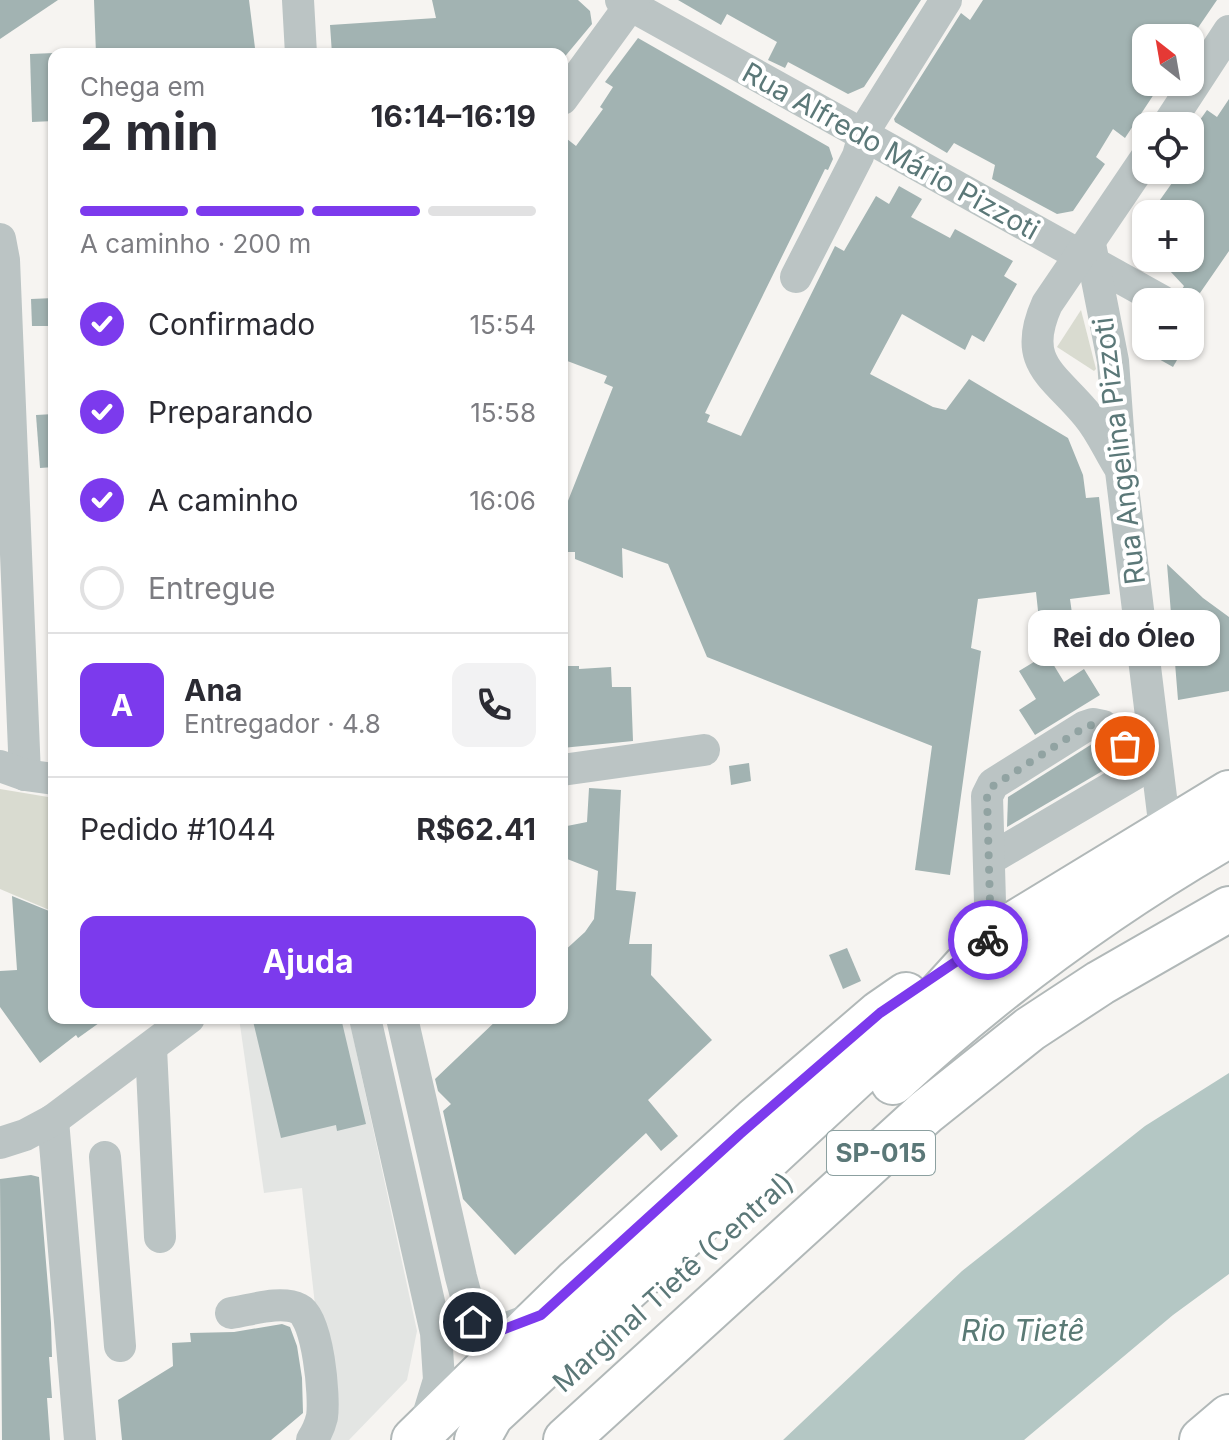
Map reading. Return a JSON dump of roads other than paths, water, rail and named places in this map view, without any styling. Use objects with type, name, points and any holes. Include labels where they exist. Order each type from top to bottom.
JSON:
[{"type":"highway","points":[[419,1436],[577,1281],[754,1121],[880,1013],[991,938],[1229,793]]},
{"type":"highway","name":"Marginal Tietê (Central)","points":[[498,1440],[943,1035],[1077,933],[1190,857],[1229,835]]},
{"type":"highway","points":[[1100,983],[1175,920],[1229,883]]},
{"type":"highway","name":"SP-015","points":[[566,1440],[926,1112],[1030,1029],[1100,983],[1229,909]]},
{"type":"highway","points":[[477,1440],[491,1415],[880,1054],[991,938]]},
{"type":"highway","points":[[1202,1440],[1229,1417]]},
{"type":"street","points":[[298,0],[301,48]]},
{"type":"street","points":[[796,277],[858,156],[866,128],[946,0]]},
{"type":"street","points":[[568,90],[628,2]]},
{"type":"street","name":"Rua Alfredo Mário Pizzoti","points":[[628,2],[864,137],[1088,254],[1142,288]]},
{"type":"street","points":[[1176,112],[1229,31]]},
{"type":"street","points":[[1121,471],[1092,421],[1054,381],[1042,363],[1037,344],[1037,326],[1047,304],[1088,254],[1132,181]]},
{"type":"street","points":[[0,239],[4,260],[26,773]]},
{"type":"street","name":"Rua Angelina Pizzoti","points":[[1088,254],[1113,361],[1121,471],[1153,770],[1165,830]]},
{"type":"street","points":[[990,859],[1153,770],[1103,726],[1093,724],[990,788],[987,796],[991,938]]},
{"type":"street","points":[[568,769],[704,750]]},
{"type":"street","points":[[0,1143],[25,1135],[53,1120],[181,1024]]},
{"type":"street","points":[[366,1024],[432,1314],[438,1358],[439,1380],[419,1436]]},
{"type":"street","points":[[403,1024],[473,1322],[484,1331],[494,1333],[541,1315]]},
{"type":"street","points":[[151,1048],[160,1237]]},
{"type":"street","points":[[53,1120],[80,1440]]},
{"type":"street","points":[[105,1157],[120,1346]]},
{"type":"street","points":[[403,1185],[438,1177]]},
{"type":"street","points":[[231,1313],[285,1305],[307,1314],[313,1326],[322,1397],[322,1417],[312,1440]]},
{"type":"water","name":"Rio Tietê","points":[[1229,1073],[1229,1274],[1173,1315],[1024,1440],[783,1440],[962,1271],[1145,1126]]},
{"type":"place","name":"Rei do Óleo","points":[[1125,746]]}]
